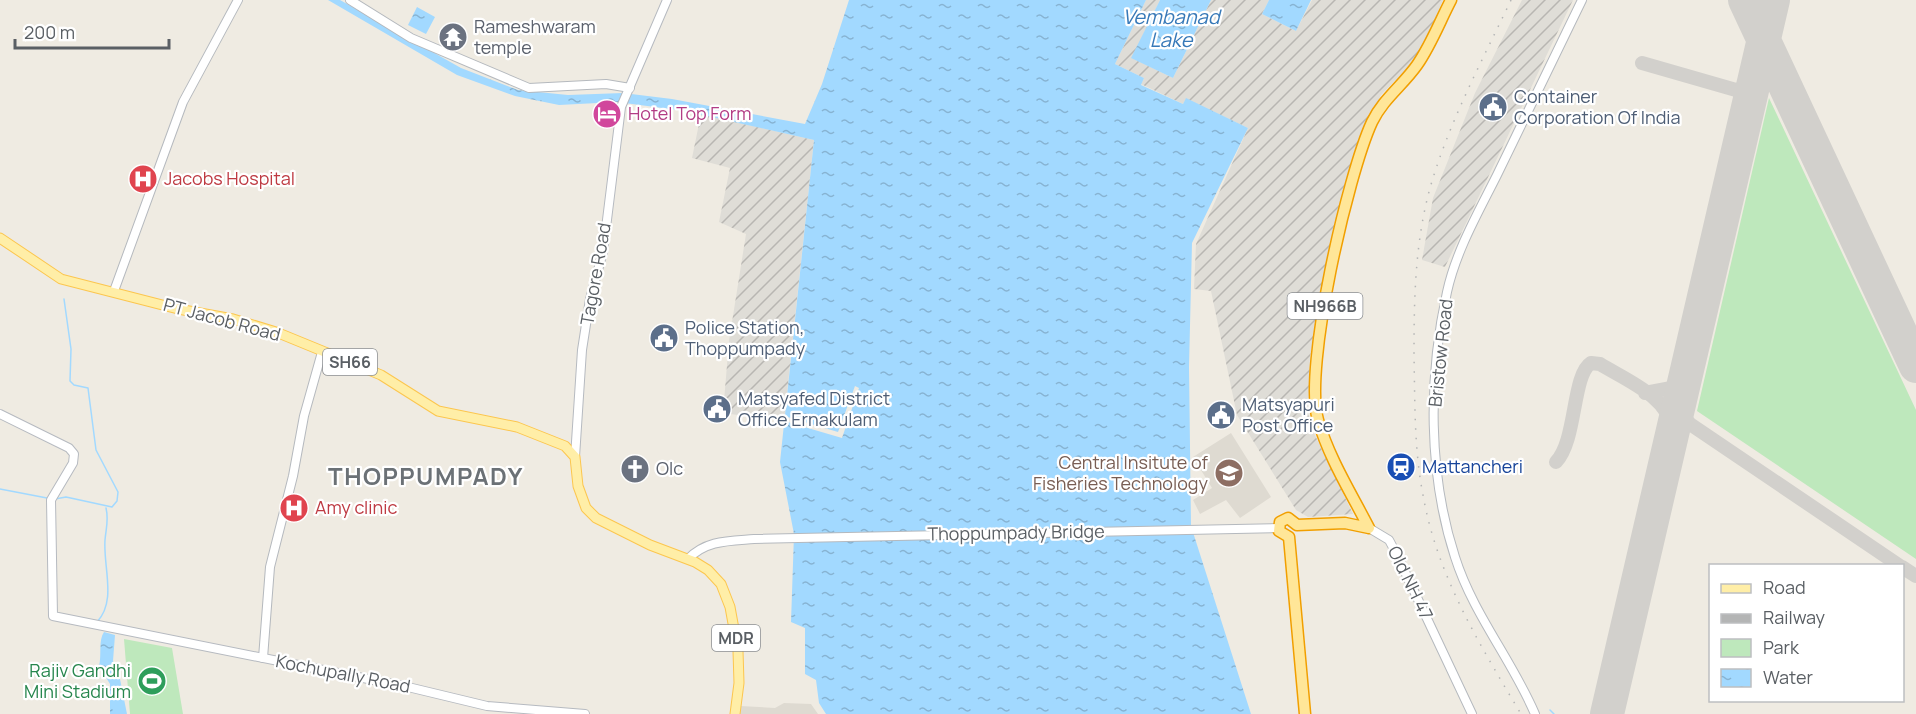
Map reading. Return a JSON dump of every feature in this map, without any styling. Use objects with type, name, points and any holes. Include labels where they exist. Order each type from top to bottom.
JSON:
[{"type":"highway","name":"NH966B","points":[[1369,528],[1344,480],[1318,420],[1315,366],[1344,215],[1372,122],[1383,102],[1416,66],[1451,0]]},
{"type":"highway","points":[[1285,519],[1291,519],[1297,525],[1295,534],[1289,537],[1283,536],[1279,528],[1285,519]]},
{"type":"highway","name":"Old NH 47","points":[[1297,525],[1338,523],[1369,528]]},
{"type":"highway","points":[[1289,537],[1305,714]]},
{"type":"main road","name":"MDR","points":[[628,91],[667,0]]},
{"type":"main road","name":"Tagore Road","points":[[575,457],[582,350],[590,299],[603,252],[622,106],[628,91]]},
{"type":"main road","name":"PT Jacob Road","points":[[0,238],[61,279],[178,309],[253,324],[388,379],[438,411],[517,427],[556,442],[575,457]]},
{"type":"main road","name":"Kochupally Road","points":[[0,414],[69,448],[74,454],[73,463],[52,499],[52,616],[408,687],[487,710],[585,714]]},
{"type":"main road","name":"MDR","points":[[575,457],[578,486],[586,508],[596,518],[650,545],[688,559],[708,570],[722,585],[730,607],[739,674],[735,714]]},
{"type":"street","points":[[114,291],[183,102],[238,0]]},
{"type":"street","points":[[350,0],[411,39],[529,88],[606,84],[628,91]]},
{"type":"street","name":"Bristow Road","points":[[1536,714],[1481,618],[1455,558],[1441,500],[1433,395],[1447,292],[1454,269],[1472,226],[1582,0]]},
{"type":"street","points":[[263,658],[270,567],[293,476],[304,416],[322,352]]},
{"type":"street","name":"Thoppumpady Bridge","points":[[688,559],[697,549],[710,543],[754,539],[1279,528]]},
{"type":"street","name":"Old NH 47","points":[[1369,528],[1389,540],[1472,714]]},
{"type":"shaded area","points":[[1146,0],[1160,0],[1132,58],[1173,78],[1211,0],[1269,0],[1262,14],[1296,31],[1312,0],[1443,0],[1419,56],[1381,95],[1367,125],[1310,356],[1308,413],[1313,431],[1353,514],[1308,517],[1296,510],[1237,415],[1211,291],[1194,289],[1196,244],[1248,128],[1186,99],[1183,104],[1141,84],[1144,78],[1115,64]]},
{"type":"shaded area","points":[[1522,0],[1573,0],[1445,267],[1422,260],[1433,198],[1475,93]]},
{"type":"shaded area","points":[[701,114],[814,140],[784,421],[723,413],[729,341],[746,234],[719,222],[730,168],[692,158]]},
{"type":"shaded area","name":"Central Insitute of Fisheries Technology","points":[[1231,433],[1271,497],[1240,518],[1226,500],[1200,514],[1193,500],[1212,488],[1193,457]]},
{"type":"shaded area","points":[[784,703],[811,704],[818,714],[739,714],[740,706],[775,708]]},
{"type":"green space","points":[[1769,98],[1916,410],[1916,559],[1697,411]]},
{"type":"green space","name":"Rajiv Gandhi Mini Stadium","points":[[124,639],[172,648],[183,714],[130,714]]},
{"type":"water","name":"Vembanad Lake","points":[[328,0],[340,0],[461,68],[518,90],[568,95],[623,93],[672,99],[805,124],[822,84],[849,0],[1146,0],[1115,64],[1144,78],[1141,85],[1183,104],[1186,98],[1248,128],[1192,243],[1189,367],[1191,526],[1251,714],[826,714],[819,703],[816,680],[805,674],[805,628],[791,622],[794,534],[780,462],[814,140],[685,111],[617,102],[559,105],[515,96],[457,75]]},
{"type":"water","name":"Vembanad Lake","points":[[1160,0],[1211,0],[1173,78],[1131,58]]},
{"type":"water","name":"Vembanad Lake","points":[[1269,0],[1311,0],[1296,31],[1262,14]]},
{"type":"water","points":[[417,7],[435,17],[426,34],[408,25]]},
{"type":"water","points":[[104,632],[115,635],[113,661],[118,669],[127,714],[110,714],[110,684],[99,666],[101,640]]},
{"type":"pier","points":[[855,386],[859,388],[842,438],[784,421],[784,416],[838,432]]},
{"type":"waterway","points":[[55,499],[66,497],[112,507],[117,501],[118,492],[96,450],[88,388],[74,385],[70,381],[71,349],[64,299]]},
{"type":"waterway","points":[[0,489],[47,498]]},
{"type":"waterway","points":[[97,622],[103,614],[108,594],[105,550],[106,508]]},
{"type":"waterway","points":[[1550,710],[1554,714]]},
{"type":"taxiway","points":[[1642,63],[1736,90],[1743,96],[1747,108]]},
{"type":"taxiway","points":[[1736,90],[1745,88],[1754,79]]},
{"type":"taxiway","points":[[1556,462],[1568,439],[1580,380],[1591,363],[1600,364],[1645,390],[1663,408],[1672,429]]},
{"type":"taxiway","points":[[1645,393],[1682,386]]},
{"type":"taxiway","points":[[1678,402],[1680,413],[1690,424]]},
{"type":"taxiway","points":[[1672,429],[1678,421],[1690,424],[1897,564]]},
{"type":"taxiway","points":[[1904,568],[1916,576]]},
{"type":"runway","points":[[1745,0],[1916,366]]},
{"type":"runway","points":[[1607,714],[1773,0]]},
{"type":"railway","points":[[1511,0],[1456,116],[1430,188],[1418,250],[1414,355],[1418,460],[1423,495],[1438,554],[1476,636],[1521,714]]},
{"type":"place","name":"Rameshwaram temple","points":[[453,37]]},
{"type":"place","name":"Container Corporation Of India","points":[[1493,107]]},
{"type":"place","name":"Hotel Top Form","points":[[607,114]]},
{"type":"place","name":"Jacobs Hospital","points":[[143,179]]},
{"type":"place","name":"Police Station, Thoppumpady","points":[[664,338]]},
{"type":"place","name":"Matsyafed District Office Ernakulam","points":[[717,409]]},
{"type":"place","name":"Matsyapuri Post Office","points":[[1221,415]]},
{"type":"place","name":"Mattancheri","points":[[1401,467]]},
{"type":"place","name":"Olc","points":[[635,469]]},
{"type":"place","name":"Central Insitute of Fisheries Technology","points":[[1229,473]]},
{"type":"place","name":"Amy clinic","points":[[294,508]]},
{"type":"place","name":"Rajiv Gandhi Mini Stadium","points":[[152,681]]},
{"type":"district","name":"THOPPUMPADY","points":[[426,477]]}]
